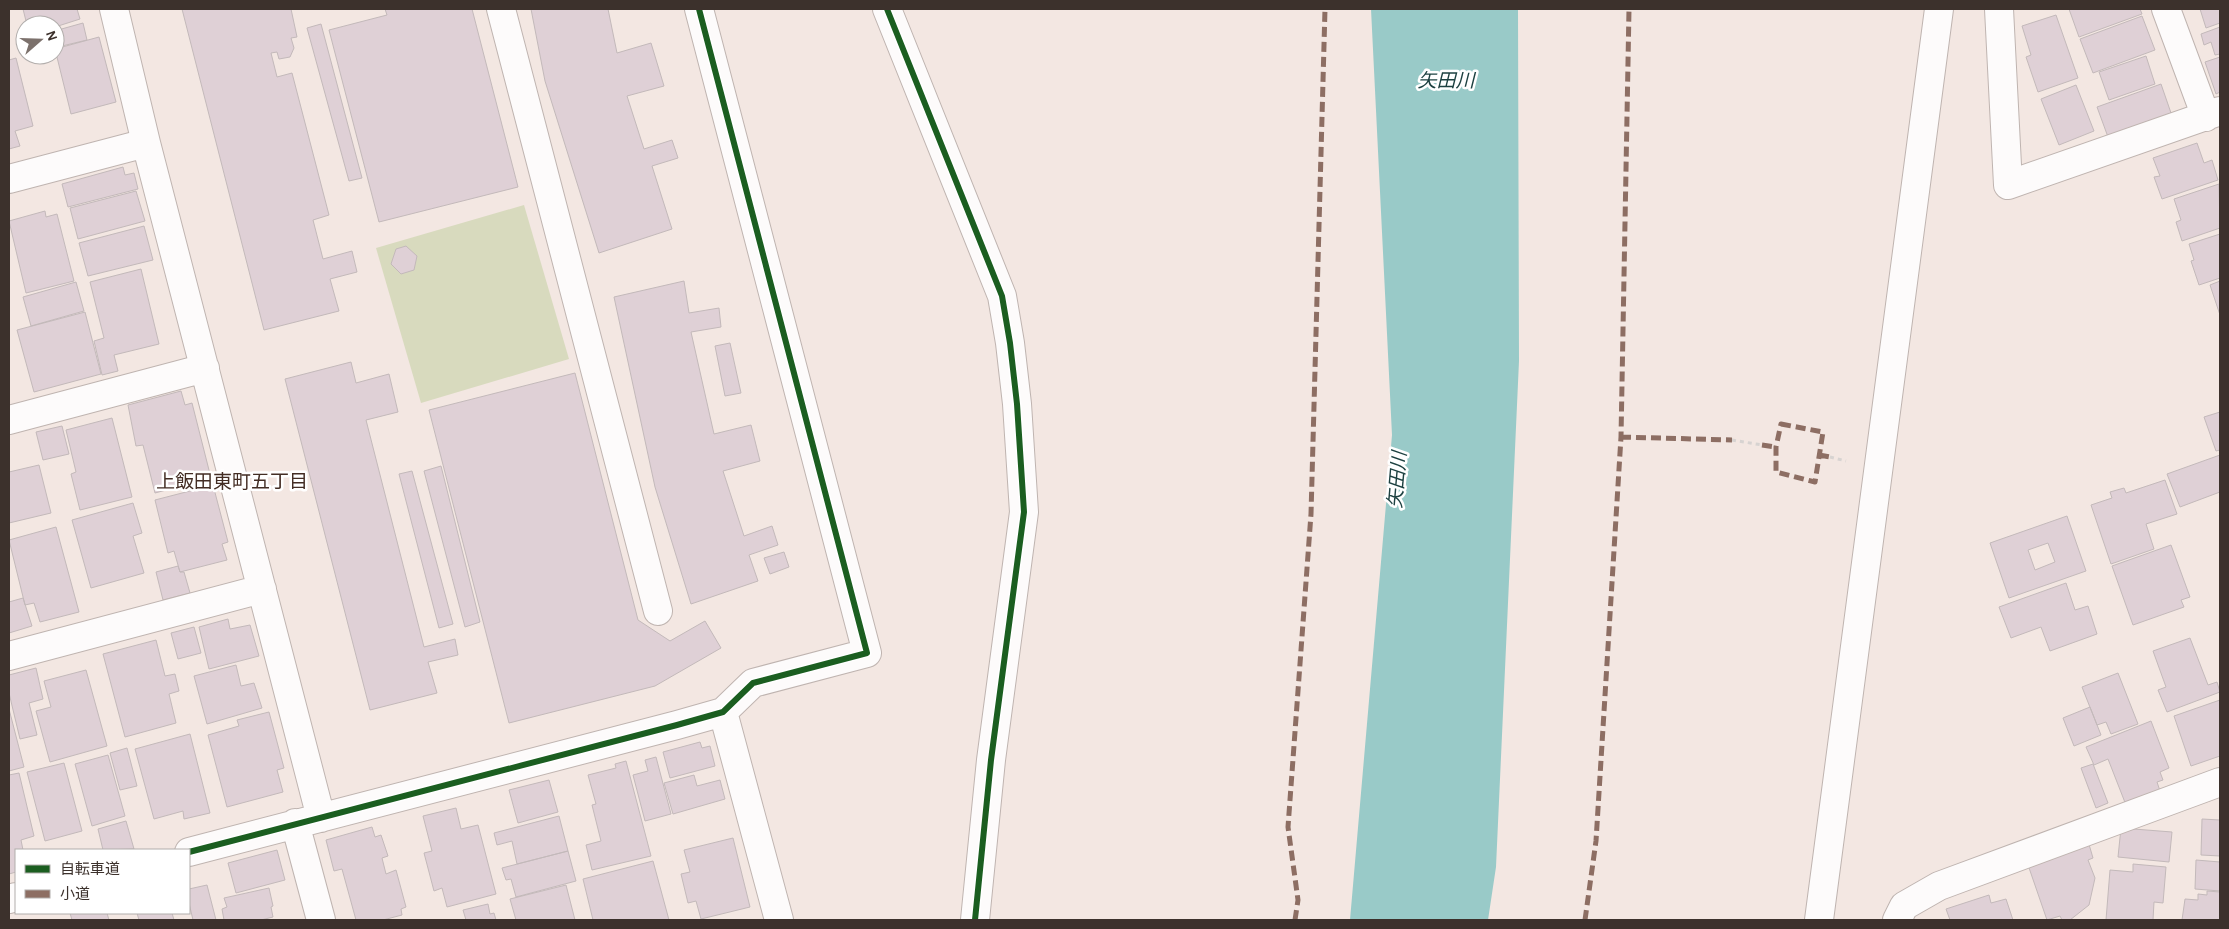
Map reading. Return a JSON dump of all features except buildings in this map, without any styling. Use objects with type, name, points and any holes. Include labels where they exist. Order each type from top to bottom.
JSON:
[{"type":"street","points":[[114,9],[146,143],[321,818]]},
{"type":"street","points":[[501,9],[658,611]]},
{"type":"street","points":[[190,852],[723,712],[753,683],[867,653],[700,9]]},
{"type":"street","points":[[887,9],[1002,296],[1017,404],[1024,512],[991,760],[975,920]]},
{"type":"street","points":[[1819,920],[1939,9]]},
{"type":"street","points":[[1998,9],[2008,185],[2213,114],[2166,9]]},
{"type":"street","points":[[9,179],[146,143]]},
{"type":"street","points":[[9,420],[205,368]]},
{"type":"street","points":[[9,656],[262,590]]},
{"type":"street","points":[[723,712],[779,920]]},
{"type":"street","points":[[1897,920],[1904,906],[1939,886],[2220,782]]},
{"type":"street","points":[[295,823],[321,920]]},
{"type":"path","points":[[1732,440],[1762,445]]},
{"type":"green space","points":[[524,205],[569,359],[421,403],[376,248]]},
{"type":"water","name":"矢田川","points":[[1371,9],[1518,9],[1519,361],[1496,867],[1488,920],[1350,920],[1392,435]]},
{"type":"marked path","points":[[1295,920],[1298,900],[1288,827],[1311,514],[1325,9]]},
{"type":"marked path","points":[[1585,920],[1596,841],[1621,437],[1629,9]]},
{"type":"marked path","points":[[1781,424],[1823,432],[1815,482],[1776,472],[1776,447],[1781,424]]},
{"type":"marked path","points":[[1621,437],[1732,440]]},
{"type":"marked path","points":[[1762,445],[1776,447]]},
{"type":"marked path","points":[[1819,455],[1830,457]]},
{"type":"cycle path","points":[[190,852],[723,712],[753,683],[867,653],[699,9]]},
{"type":"cycle path","points":[[887,9],[1002,296],[1017,404],[1024,512],[991,760],[975,920]]},
{"type":"district","name":"上飯田東町五丁目","points":[[232,482]]}]
